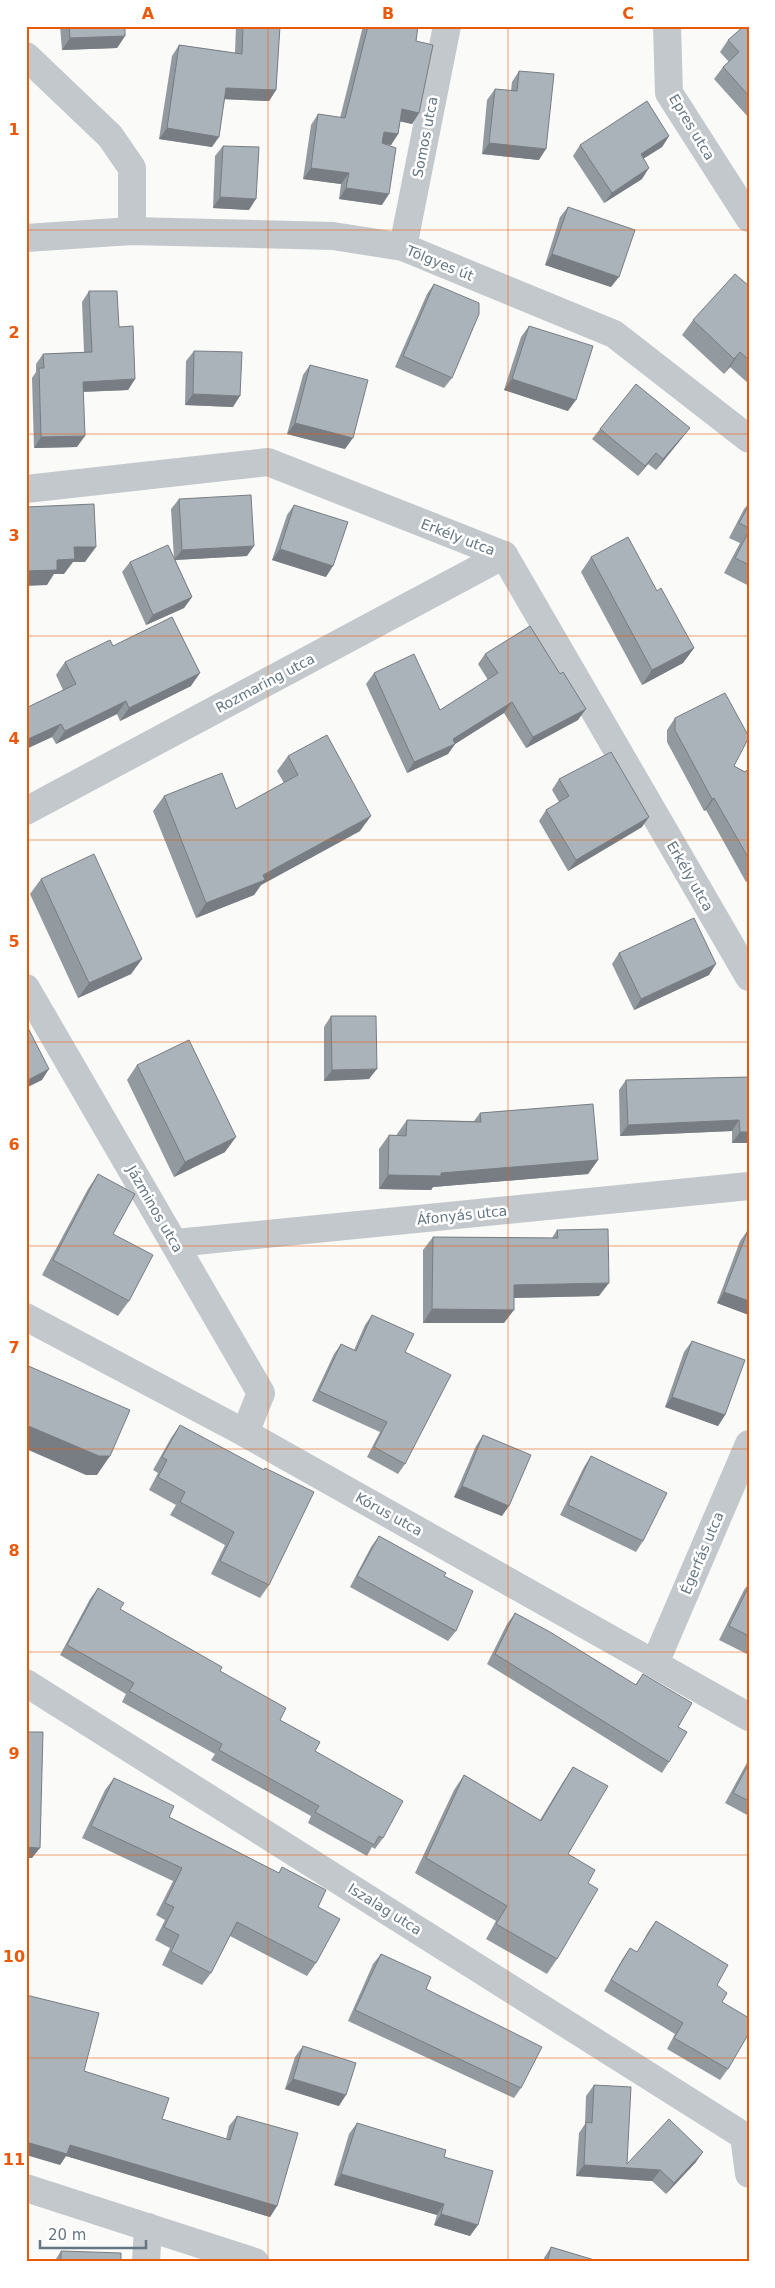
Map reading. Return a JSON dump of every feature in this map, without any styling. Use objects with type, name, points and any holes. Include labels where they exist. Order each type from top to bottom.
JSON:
[{"type":"street","name":"Somos utca","points":[[403,247],[447,26]]},
{"type":"street","name":"Epres utca","points":[[667,26],[669,93],[749,218]]},
{"type":"street","points":[[26,56],[110,136],[132,168],[132,231]]},
{"type":"street","name":"Tölgyes út","points":[[26,238],[132,231],[333,236],[403,247],[614,334],[749,440]]},
{"type":"street","name":"Erkély utca","points":[[26,489],[268,462],[504,555],[749,977]]},
{"type":"street","name":"Rozmaring utca","points":[[26,812],[504,555]]},
{"type":"street","name":"Jázminos utca","points":[[26,988],[176,1243],[261,1393],[245,1433]]},
{"type":"street","name":"Áfonyás utca","points":[[176,1243],[749,1186]]},
{"type":"street","name":"Kórus utca","points":[[26,1316],[245,1433],[749,1717]]},
{"type":"street","name":"Égerfás utca","points":[[656,1663],[749,1444]]},
{"type":"street","name":"Iszalag utca","points":[[26,1683],[746,2133]]},
{"type":"street","points":[[746,2133],[749,2174]]},
{"type":"street","points":[[26,2188],[255,2262]]},
{"type":"street","points":[[146,2262],[148,2228]]},
{"type":"building","points":[[69,26],[125,26],[125,36],[70,38]]},
{"type":"building","points":[[243,26],[280,26],[276,90],[226,88],[219,137],[167,128],[179,45],[242,54]]},
{"type":"building","points":[[368,26],[418,26],[416,41],[433,45],[419,113],[402,109],[398,134],[384,132],[382,143],[396,148],[389,194],[346,188],[349,173],[311,168],[318,114],[345,118]]},
{"type":"building","points":[[744,26],[749,26],[749,96],[723,67],[739,52],[728,40]]},
{"type":"building","points":[[519,71],[554,74],[546,149],[489,143],[495,89],[517,91]]},
{"type":"building","points":[[647,101],[669,136],[641,154],[649,168],[612,193],[580,145]]},
{"type":"building","points":[[223,146],[259,147],[256,199],[220,197]]},
{"type":"building","points":[[568,207],[635,230],[619,277],[552,254]]},
{"type":"building","points":[[735,274],[749,286],[749,360],[740,352],[734,359],[693,320]]},
{"type":"building","points":[[434,284],[479,303],[479,314],[452,378],[403,356]]},
{"type":"building","points":[[89,291],[117,291],[119,327],[133,326],[135,379],[83,382],[85,436],[41,437],[39,368],[44,368],[43,354],[92,352]]},
{"type":"building","points":[[529,326],[593,346],[576,400],[512,379]]},
{"type":"building","points":[[194,351],[242,352],[240,396],[193,394]]},
{"type":"building","points":[[310,365],[368,380],[353,438],[295,423]]},
{"type":"building","points":[[636,384],[690,428],[663,459],[656,453],[645,466],[600,429]]},
{"type":"building","points":[[251,495],[254,546],[182,550],[179,499]]},
{"type":"building","points":[[94,504],[96,547],[74,547],[75,559],[57,560],[57,570],[26,571],[26,507]]},
{"type":"building","points":[[294,505],[348,522],[333,566],[280,549]]},
{"type":"building","points":[[749,505],[749,528],[739,523]]},
{"type":"building","points":[[749,531],[749,565],[735,558]]},
{"type":"building","points":[[628,537],[657,591],[661,588],[694,648],[652,670],[591,557]]},
{"type":"building","points":[[168,545],[192,597],[153,615],[130,562]]},
{"type":"building","points":[[172,617],[200,673],[129,708],[126,701],[65,731],[61,724],[26,740],[26,708],[76,684],[65,662],[110,640],[113,646]]},
{"type":"building","points":[[530,626],[560,674],[563,672],[586,709],[533,737],[512,702],[453,739],[455,744],[414,762],[374,673],[414,654],[440,710],[498,673],[485,654]]},
{"type":"building","points":[[725,693],[749,737],[734,766],[745,772],[749,768],[749,859],[714,798],[712,799],[675,730],[675,718]]},
{"type":"building","points":[[327,735],[371,816],[263,875],[265,880],[206,903],[164,796],[222,773],[236,809],[298,775],[288,756]]},
{"type":"building","points":[[611,752],[649,817],[576,860],[546,810],[569,796],[559,779]]},
{"type":"building","points":[[94,854],[142,959],[89,983],[41,879]]},
{"type":"building","points":[[694,918],[716,964],[641,999],[619,953]]},
{"type":"building","points":[[331,1016],[376,1016],[377,1069],[332,1070]]},
{"type":"building","points":[[26,1024],[49,1069],[26,1081]]},
{"type":"building","points":[[189,1040],[236,1137],[185,1162],[137,1065]]},
{"type":"building","points":[[749,1077],[749,1132],[740,1132],[739,1120],[628,1125],[626,1080]]},
{"type":"building","points":[[593,1104],[598,1160],[441,1173],[441,1176],[388,1175],[389,1135],[406,1136],[407,1120],[481,1122],[480,1113]]},
{"type":"building","points":[[98,1174],[135,1194],[113,1234],[153,1255],[129,1301],[53,1260]]},
{"type":"building","points":[[608,1229],[609,1283],[514,1285],[514,1310],[432,1309],[433,1237],[558,1238],[557,1230]]},
{"type":"building","points":[[749,1231],[749,1301],[724,1292]]},
{"type":"building","points":[[372,1315],[414,1334],[405,1352],[451,1375],[405,1464],[374,1447],[387,1422],[319,1391],[341,1344],[356,1351]]},
{"type":"building","points":[[692,1341],[745,1360],[725,1415],[672,1397]]},
{"type":"building","points":[[26,1365],[130,1410],[110,1456],[99,1456],[26,1425]]},
{"type":"building","points":[[180,1425],[264,1470],[265,1468],[314,1492],[269,1585],[220,1561],[234,1532],[180,1502],[185,1492],[158,1477],[167,1460],[162,1457]]},
{"type":"building","points":[[483,1435],[531,1455],[509,1506],[462,1486]]},
{"type":"building","points":[[591,1456],[667,1493],[643,1541],[568,1505]]},
{"type":"building","points":[[379,1536],[446,1573],[444,1576],[473,1591],[456,1631],[357,1576]]},
{"type":"building","points":[[749,1586],[749,1636],[729,1626]]},
{"type":"building","points":[[98,1588],[124,1603],[120,1609],[222,1667],[220,1671],[286,1708],[280,1720],[320,1742],[315,1751],[403,1801],[383,1838],[379,1836],[374,1845],[315,1812],[319,1806],[219,1750],[222,1744],[129,1691],[134,1683],[67,1645]]},
{"type":"building","points":[[515,1613],[550,1632],[636,1685],[643,1674],[692,1703],[678,1727],[687,1732],[669,1762],[495,1654]]},
{"type":"building","points":[[26,1732],[43,1732],[40,1848],[26,1847]]},
{"type":"building","points":[[749,1763],[749,1801],[733,1793]]},
{"type":"building","points":[[573,1767],[608,1786],[568,1854],[595,1870],[588,1883],[598,1889],[557,1959],[496,1924],[507,1906],[426,1858],[464,1775],[541,1821]]},
{"type":"building","points":[[114,1778],[174,1806],[169,1817],[279,1873],[282,1867],[326,1890],[318,1907],[340,1919],[316,1963],[237,1922],[211,1973],[171,1952],[179,1935],[164,1927],[174,1907],[165,1903],[182,1868],[91,1826]]},
{"type":"building","points":[[656,1921],[728,1965],[717,1985],[727,1993],[722,2002],[749,2018],[749,2033],[728,2069],[674,2038],[683,2023],[611,1980],[630,1948],[637,1952]]},
{"type":"building","points":[[381,1954],[431,1977],[426,1989],[542,2047],[521,2088],[355,2010]]},
{"type":"building","points":[[26,1995],[99,2013],[84,2071],[169,2098],[162,2119],[230,2140],[237,2116],[298,2133],[277,2206],[70,2145],[67,2154],[26,2142]]},
{"type":"building","points":[[303,2046],[356,2063],[346,2095],[293,2079]]},
{"type":"building","points":[[594,2085],[631,2087],[627,2164],[669,2119],[703,2152],[674,2183],[660,2170],[584,2165],[586,2122],[592,2123]]},
{"type":"building","points":[[357,2123],[446,2150],[444,2157],[493,2171],[478,2225],[441,2214],[444,2204],[341,2174]]},
{"type":"building","points":[[551,2247],[601,2262],[547,2262]]},
{"type":"building","points":[[61,2251],[121,2253],[121,2262],[61,2262]]}]
